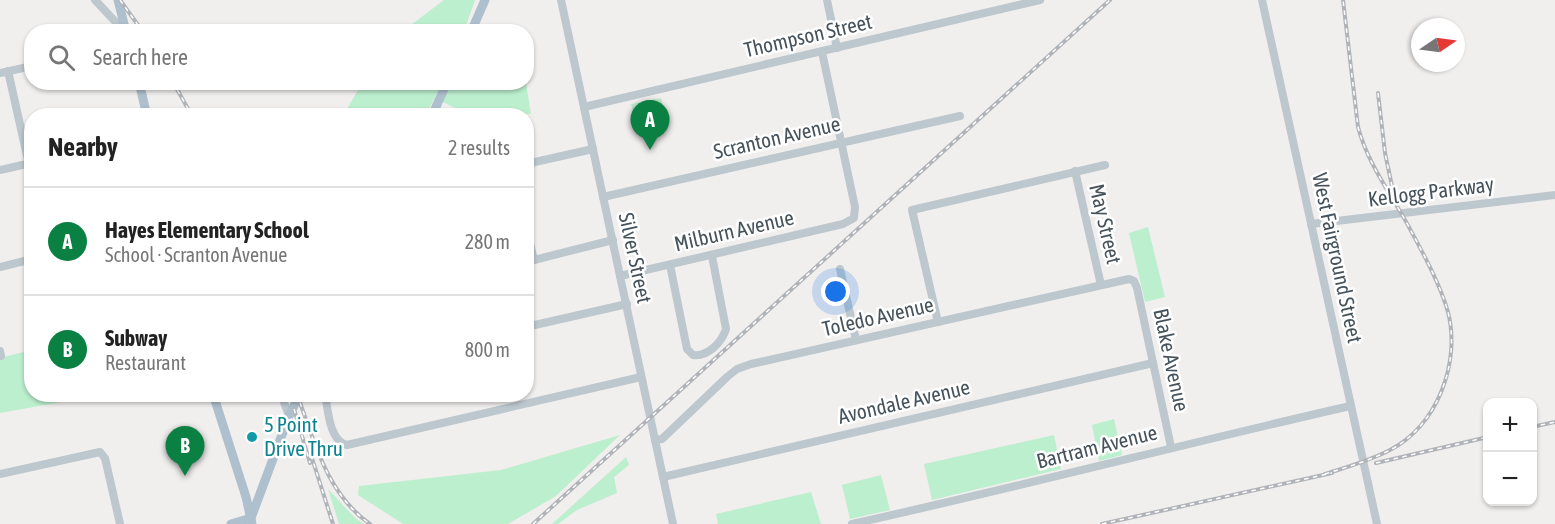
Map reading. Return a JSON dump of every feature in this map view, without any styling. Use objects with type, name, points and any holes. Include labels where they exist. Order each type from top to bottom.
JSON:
[{"type":"main road","points":[[118,0],[123,24]]},
{"type":"main road","points":[[474,24],[485,0]]},
{"type":"main road","points":[[141,90],[145,108]]},
{"type":"main road","points":[[436,108],[443,90]]},
{"type":"main road","points":[[216,402],[246,497],[251,521]]},
{"type":"main road","points":[[251,521],[296,402]]},
{"type":"main road","points":[[231,524],[251,521]]},
{"type":"street","points":[[95,0],[118,24]]},
{"type":"street","name":"Silver Street","points":[[563,0],[673,524]]},
{"type":"street","points":[[827,0],[837,48]]},
{"type":"street","name":"Thompson Street","points":[[584,107],[1040,0]]},
{"type":"street","name":"West Fairground Street","points":[[1262,0],[1377,524]]},
{"type":"street","points":[[822,52],[840,141]]},
{"type":"street","points":[[24,68],[4,72],[24,142]]},
{"type":"street","name":"Scranton Avenue","points":[[603,197],[840,141],[960,116]]},
{"type":"street","name":"Milburn Avenue","points":[[620,276],[843,224],[854,218],[855,207],[840,141]]},
{"type":"street","points":[[534,162],[593,149]]},
{"type":"street","points":[[0,170],[24,164]]},
{"type":"street","points":[[938,321],[912,210],[1105,165]]},
{"type":"street","name":"May Street","points":[[1075,171],[1101,285]]},
{"type":"street","name":"Kellogg Parkway","points":[[1311,224],[1555,195]]},
{"type":"street","points":[[534,260],[613,240]]},
{"type":"street","points":[[670,265],[687,349],[693,356],[700,356],[724,337],[726,329],[712,256]]},
{"type":"street","points":[[0,267],[24,261]]},
{"type":"street","points":[[840,269],[856,340]]},
{"type":"street","name":"Toledo Avenue","points":[[655,440],[662,439],[737,369],[751,364],[1125,279],[1134,281]]},
{"type":"street","name":"Blake Avenue","points":[[1134,281],[1171,447]]},
{"type":"street","points":[[534,325],[627,304]]},
{"type":"street","name":"Avondale Avenue","points":[[663,477],[1152,363]]},
{"type":"street","points":[[534,402],[641,377]]},
{"type":"street","points":[[284,402],[289,416]]},
{"type":"street","points":[[327,402],[332,428],[337,439],[342,444],[351,444],[533,402]]},
{"type":"street","name":"Bartram Avenue","points":[[852,524],[1350,406]]},
{"type":"street","points":[[0,474],[100,452],[105,458],[120,524]]},
{"type":"green space","points":[[444,0],[475,0],[466,24],[412,24]]},
{"type":"green space","points":[[358,90],[438,90],[430,108],[348,108]]},
{"type":"green space","points":[[446,90],[527,90],[530,108],[455,108],[441,101]]},
{"type":"green space","points":[[661,98],[663,109],[634,116],[631,104]]},
{"type":"green space","points":[[1148,227],[1165,297],[1145,302],[1129,233]]},
{"type":"green space","points":[[24,352],[24,402],[61,402],[0,413],[0,358]]},
{"type":"green space","points":[[1114,419],[1122,455],[1099,461],[1092,425]]},
{"type":"green space","points":[[620,435],[556,496],[508,524],[403,524],[358,495],[359,486],[501,470]]},
{"type":"green space","points":[[1054,435],[1061,469],[932,500],[924,464]]},
{"type":"green space","points":[[626,457],[629,465],[614,477],[617,493],[577,510],[558,524],[552,524]]},
{"type":"green space","points":[[881,475],[890,510],[850,519],[842,485]]},
{"type":"green space","points":[[328,489],[355,518],[364,524],[339,524]]},
{"type":"green space","points":[[811,492],[821,524],[718,524],[716,514]]},
{"type":"railway","points":[[120,0],[137,24]]},
{"type":"railway","points":[[533,524],[1110,0]]},
{"type":"railway","points":[[1325,474],[1358,464],[1390,450],[1407,439],[1432,409],[1448,372],[1451,352],[1448,312],[1441,291],[1362,141],[1358,127],[1343,0]]},
{"type":"railway","points":[[177,90],[188,108]]},
{"type":"railway","points":[[1378,93],[1385,153],[1393,191]]},
{"type":"railway","points":[[300,402],[316,448],[332,482],[355,512],[370,524]]},
{"type":"railway","points":[[294,409],[310,463]]},
{"type":"railway","points":[[1537,426],[1555,422]]},
{"type":"railway","points":[[1376,463],[1483,438]]},
{"type":"railway","points":[[311,455],[333,524]]},
{"type":"railway","points":[[1102,524],[1332,473]]},
{"type":"place","name":"Hayes Elementary School","points":[[650,150]]},
{"type":"place","name":"5 Point Drive Thru","points":[[252,437]]},
{"type":"place","name":"Subway","points":[[185,476]]}]
